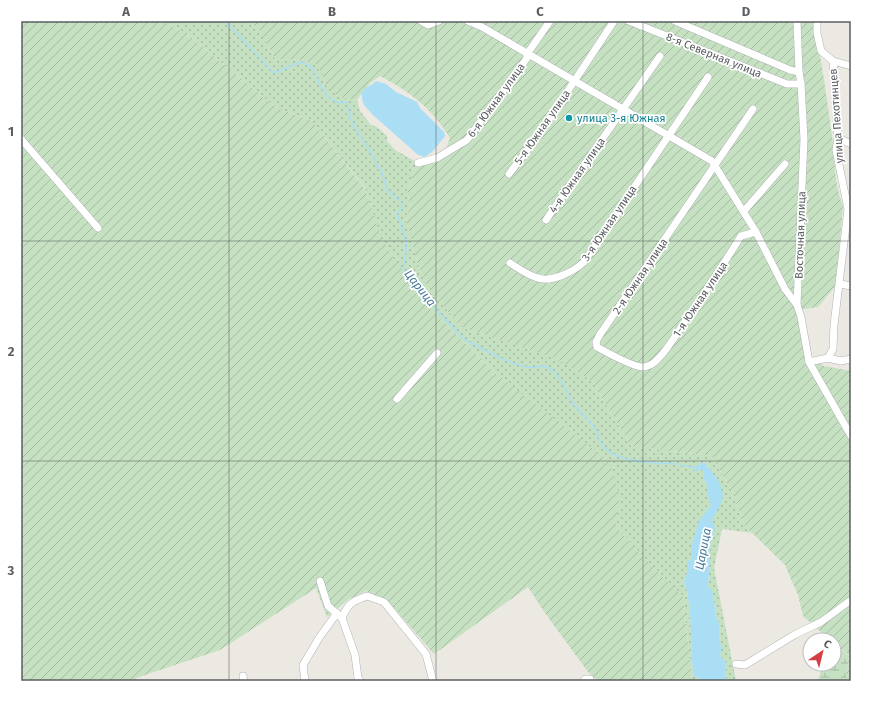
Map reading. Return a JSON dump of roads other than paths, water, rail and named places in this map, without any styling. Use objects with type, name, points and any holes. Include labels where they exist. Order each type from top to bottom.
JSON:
[{"type":"street","points":[[421,21],[428,24],[439,21]]},
{"type":"street","points":[[468,21],[482,27],[712,161],[756,232],[785,289],[797,305]]},
{"type":"street","name":"6-я Южная улица","points":[[418,163],[437,158],[467,140],[527,58],[527,54],[550,21]]},
{"type":"street","name":"5-я Южная улица","points":[[509,174],[538,136],[614,21]]},
{"type":"street","name":"8-я Северная улица","points":[[629,21],[787,84],[801,84]]},
{"type":"street","points":[[675,21],[790,70],[799,72]]},
{"type":"street","name":"Восточная улица","points":[[797,21],[804,139],[797,305],[801,317],[809,362],[851,436]]},
{"type":"street","name":"улица Пехотинцев","points":[[817,21],[817,33],[821,52],[833,62],[838,138],[836,150],[849,210],[834,325],[833,349],[828,358]]},
{"type":"street","name":"4-я Южная улица","points":[[546,220],[660,56]]},
{"type":"street","points":[[833,62],[851,66]]},
{"type":"street","name":"3-я Южная улица","points":[[510,263],[536,278],[548,280],[576,270],[584,262],[708,77]]},
{"type":"street","points":[[714,164],[753,109]]},
{"type":"street","points":[[838,138],[851,144]]},
{"type":"street","points":[[21,139],[98,228]]},
{"type":"street","name":"2-я Южная улица","points":[[643,367],[637,366],[607,353],[597,347],[596,342],[714,164]]},
{"type":"street","points":[[744,211],[785,164]]},
{"type":"street","name":"1-я Южная улица","points":[[643,367],[657,360],[670,344],[705,293],[741,236],[756,232]]},
{"type":"street","points":[[840,284],[851,286]]},
{"type":"street","points":[[397,399],[437,353]]},
{"type":"street","points":[[809,362],[828,358],[841,361],[851,359]]},
{"type":"street","points":[[320,581],[328,606],[339,616],[355,655],[358,678],[360,681]]},
{"type":"street","points":[[305,681],[303,665],[319,638],[346,608],[355,601],[367,596],[384,602],[426,654],[433,681]]},
{"type":"street","points":[[736,664],[745,665],[794,635],[821,622],[851,600]]},
{"type":"water","points":[[376,81],[386,84],[396,92],[417,102],[420,108],[444,132],[445,136],[432,152],[424,157],[417,154],[373,115],[364,105],[362,93],[365,88]]},
{"type":"water","points":[[703,462],[718,480],[723,495],[720,505],[712,520],[715,528],[710,550],[708,587],[712,590],[717,620],[720,625],[720,656],[726,662],[725,675],[727,681],[704,681],[694,676],[689,604],[684,581],[687,573],[687,561],[691,560],[691,547],[699,521],[711,505],[707,493],[707,485],[703,478],[704,471],[699,469],[696,472],[693,470]]},
{"type":"waterway","name":"Царица","points":[[225,21],[274,73],[301,62],[313,68],[328,97],[337,102],[347,102],[351,120],[373,155],[377,167],[381,169],[387,190],[401,202],[402,208],[397,213],[407,245],[403,269],[416,280],[424,294],[465,340],[496,356],[519,365],[531,368],[542,366],[553,371],[561,381],[572,402],[592,424],[603,446],[609,452],[617,456],[637,461],[676,464]]},
{"type":"waterway","name":"Царица","points":[[680,465],[691,467],[700,466]]},
{"type":"place","name":"улица 3-я Южная","points":[[569,118]]}]
